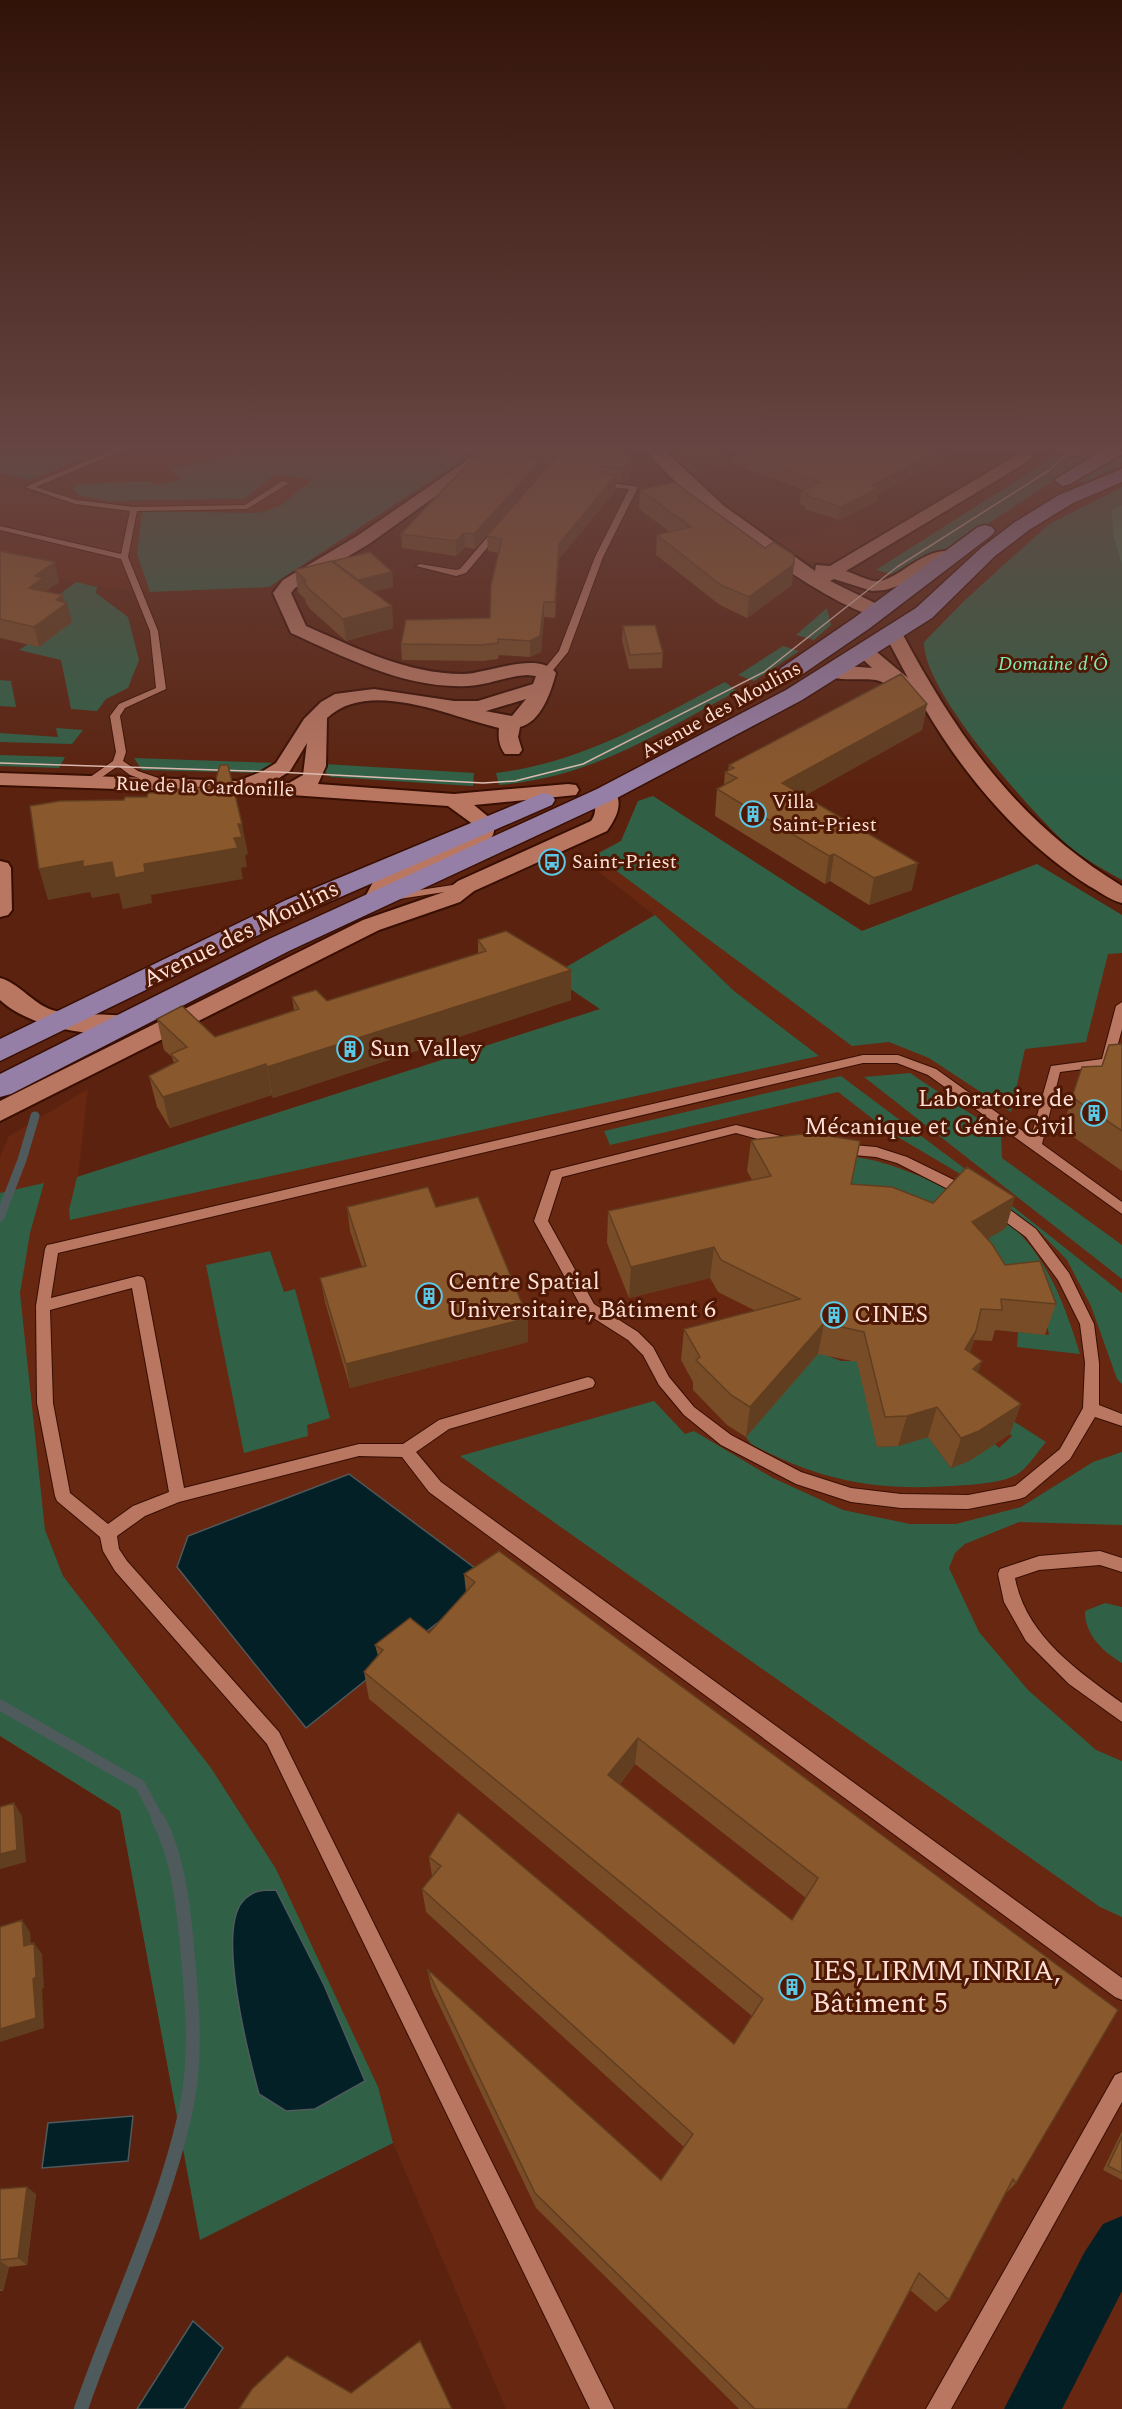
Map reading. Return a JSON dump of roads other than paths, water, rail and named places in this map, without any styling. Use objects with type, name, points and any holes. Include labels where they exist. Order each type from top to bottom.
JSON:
[{"type":"main road","name":"Avenue des Moulins","points":[[0,1051],[296,906],[485,823],[568,790],[741,703],[878,611],[944,560]]},
{"type":"main road","name":"Avenue des Moulins","points":[[0,1087],[376,899],[606,794],[784,700],[865,652],[924,613],[979,560]]},
{"type":"main road","points":[[865,652],[857,644],[878,611],[904,605],[904,612],[893,633]]},
{"type":"street","points":[[329,560],[289,584],[282,593],[294,626],[403,673],[433,680],[470,680],[532,668],[544,681]]},
{"type":"street","points":[[789,560],[825,577],[872,586],[898,580],[924,562],[931,560]]},
{"type":"street","points":[[825,577],[852,560]]},
{"type":"street","points":[[825,577],[845,599],[878,611]]},
{"type":"street","points":[[872,586],[878,611]]},
{"type":"street","points":[[893,633],[937,714],[1018,818],[1071,866],[1122,896]]},
{"type":"street","points":[[865,652],[937,714]]},
{"type":"street","points":[[832,671],[877,674],[896,681]]},
{"type":"street","points":[[454,707],[479,707],[544,681]]},
{"type":"street","points":[[229,787],[278,772],[292,756],[301,736],[326,707],[351,696],[369,695],[454,707],[477,713],[495,723],[510,723],[526,717],[544,681]]},
{"type":"street","points":[[291,789],[313,777],[318,738],[317,718]]},
{"type":"street","points":[[510,723],[508,737],[512,750]]},
{"type":"street","name":"Rue de la Cardonille","points":[[313,777],[343,784],[389,787],[409,798]]},
{"type":"street","name":"Rue de la Cardonille","points":[[0,779],[291,789],[454,800],[568,790]]},
{"type":"street","name":"Avenue des Moulins","points":[[0,1112],[371,925],[453,897],[466,886],[599,826],[608,815],[606,794]]},
{"type":"street","points":[[454,800],[474,812],[485,823]]},
{"type":"street","name":"Avenue des Moulins","points":[[376,899],[381,887],[476,843],[482,835],[485,823]]},
{"type":"street","points":[[0,868],[1,904]]},
{"type":"street","points":[[0,986],[28,1009],[59,1022],[123,1024]]},
{"type":"lane","points":[[88,782],[118,762],[120,752],[115,716],[122,706],[161,690],[154,631],[125,560]]},
{"type":"lane","points":[[420,566],[456,573],[463,571],[472,560]]},
{"type":"lane","points":[[544,681],[563,652],[598,560]]},
{"type":"lane","points":[[118,762],[134,773],[168,785]]},
{"type":"lane","name":"Avenue des Moulins","points":[[376,899],[466,886]]},
{"type":"lane","points":[[1035,1146],[1055,1069],[1107,1062],[1122,1006]]},
{"type":"lane","points":[[602,2409],[273,1738],[121,1566],[111,1551],[108,1533],[63,1496],[45,1403],[44,1305],[52,1249],[864,1059],[898,1059],[932,1072],[1122,1209]]},
{"type":"lane","points":[[736,1129],[797,1145],[876,1152],[902,1161],[996,1207],[1031,1233],[1058,1268],[1087,1324],[1092,1363],[1091,1409],[1065,1454],[1019,1492],[968,1502],[901,1501],[851,1495],[796,1477],[726,1440],[689,1411],[664,1381],[648,1351],[633,1336],[589,1308],[541,1221],[556,1174],[736,1129]]},
{"type":"lane","points":[[44,1305],[138,1281],[178,1496]]},
{"type":"lane","points":[[108,1533],[139,1511],[178,1496],[358,1450],[406,1451],[444,1424],[588,1383]]},
{"type":"lane","points":[[1091,1409],[1122,1420]]},
{"type":"lane","points":[[406,1451],[435,1487],[1122,1990]]},
{"type":"lane","points":[[1122,1565],[1100,1558],[1089,1558],[1039,1563],[1006,1574],[1012,1601],[1028,1630],[1054,1659],[1122,1714]]},
{"type":"lane","points":[[938,2409],[1122,2082]]},
{"type":"water","points":[[349,1474],[491,1580],[306,1728],[177,1567],[188,1536]]},
{"type":"water","points":[[276,1890],[324,1985],[365,2081],[315,2109],[286,2111],[259,2094],[242,2025],[234,1965],[233,1939],[236,1916],[243,1901],[250,1895]]},
{"type":"water","points":[[133,2116],[128,2161],[42,2168],[48,2123]]},
{"type":"water","points":[[193,2321],[223,2348],[184,2409],[137,2409]]},
{"type":"waterway","points":[[0,1217],[22,1160],[35,1116]]},
{"type":"waterway","points":[[0,1705],[140,1785],[159,1820]]},
{"type":"waterway","points":[[81,2409],[164,2189],[185,2114],[192,2072],[191,1988],[184,1914],[175,1864],[158,1819]]},
{"type":"waterway","points":[[1032,2409],[1103,2272],[1122,2243]]},
{"type":"tram line","points":[[0,763],[278,772],[483,783],[515,781],[583,764],[764,672],[907,560]]},
{"type":"place","name":"Villa Saint-Priest","points":[[753,814]]},
{"type":"place","name":"Saint-Priest","points":[[552,862]]},
{"type":"place","name":"Sun Valley","points":[[350,1049]]},
{"type":"place","name":"Laboratoire de Mécanique et Génie Civil","points":[[1094,1113]]},
{"type":"place","name":"Centre Spatial Universitaire, Bâtiment 6","points":[[429,1296]]},
{"type":"place","name":"CINES","points":[[834,1315]]},
{"type":"place","name":"IES,LIRMM,INRIA, Bâtiment 5","points":[[792,1987]]},
{"type":"park label","name":"Domaine d'Ô","points":[[1053,664]]}]
